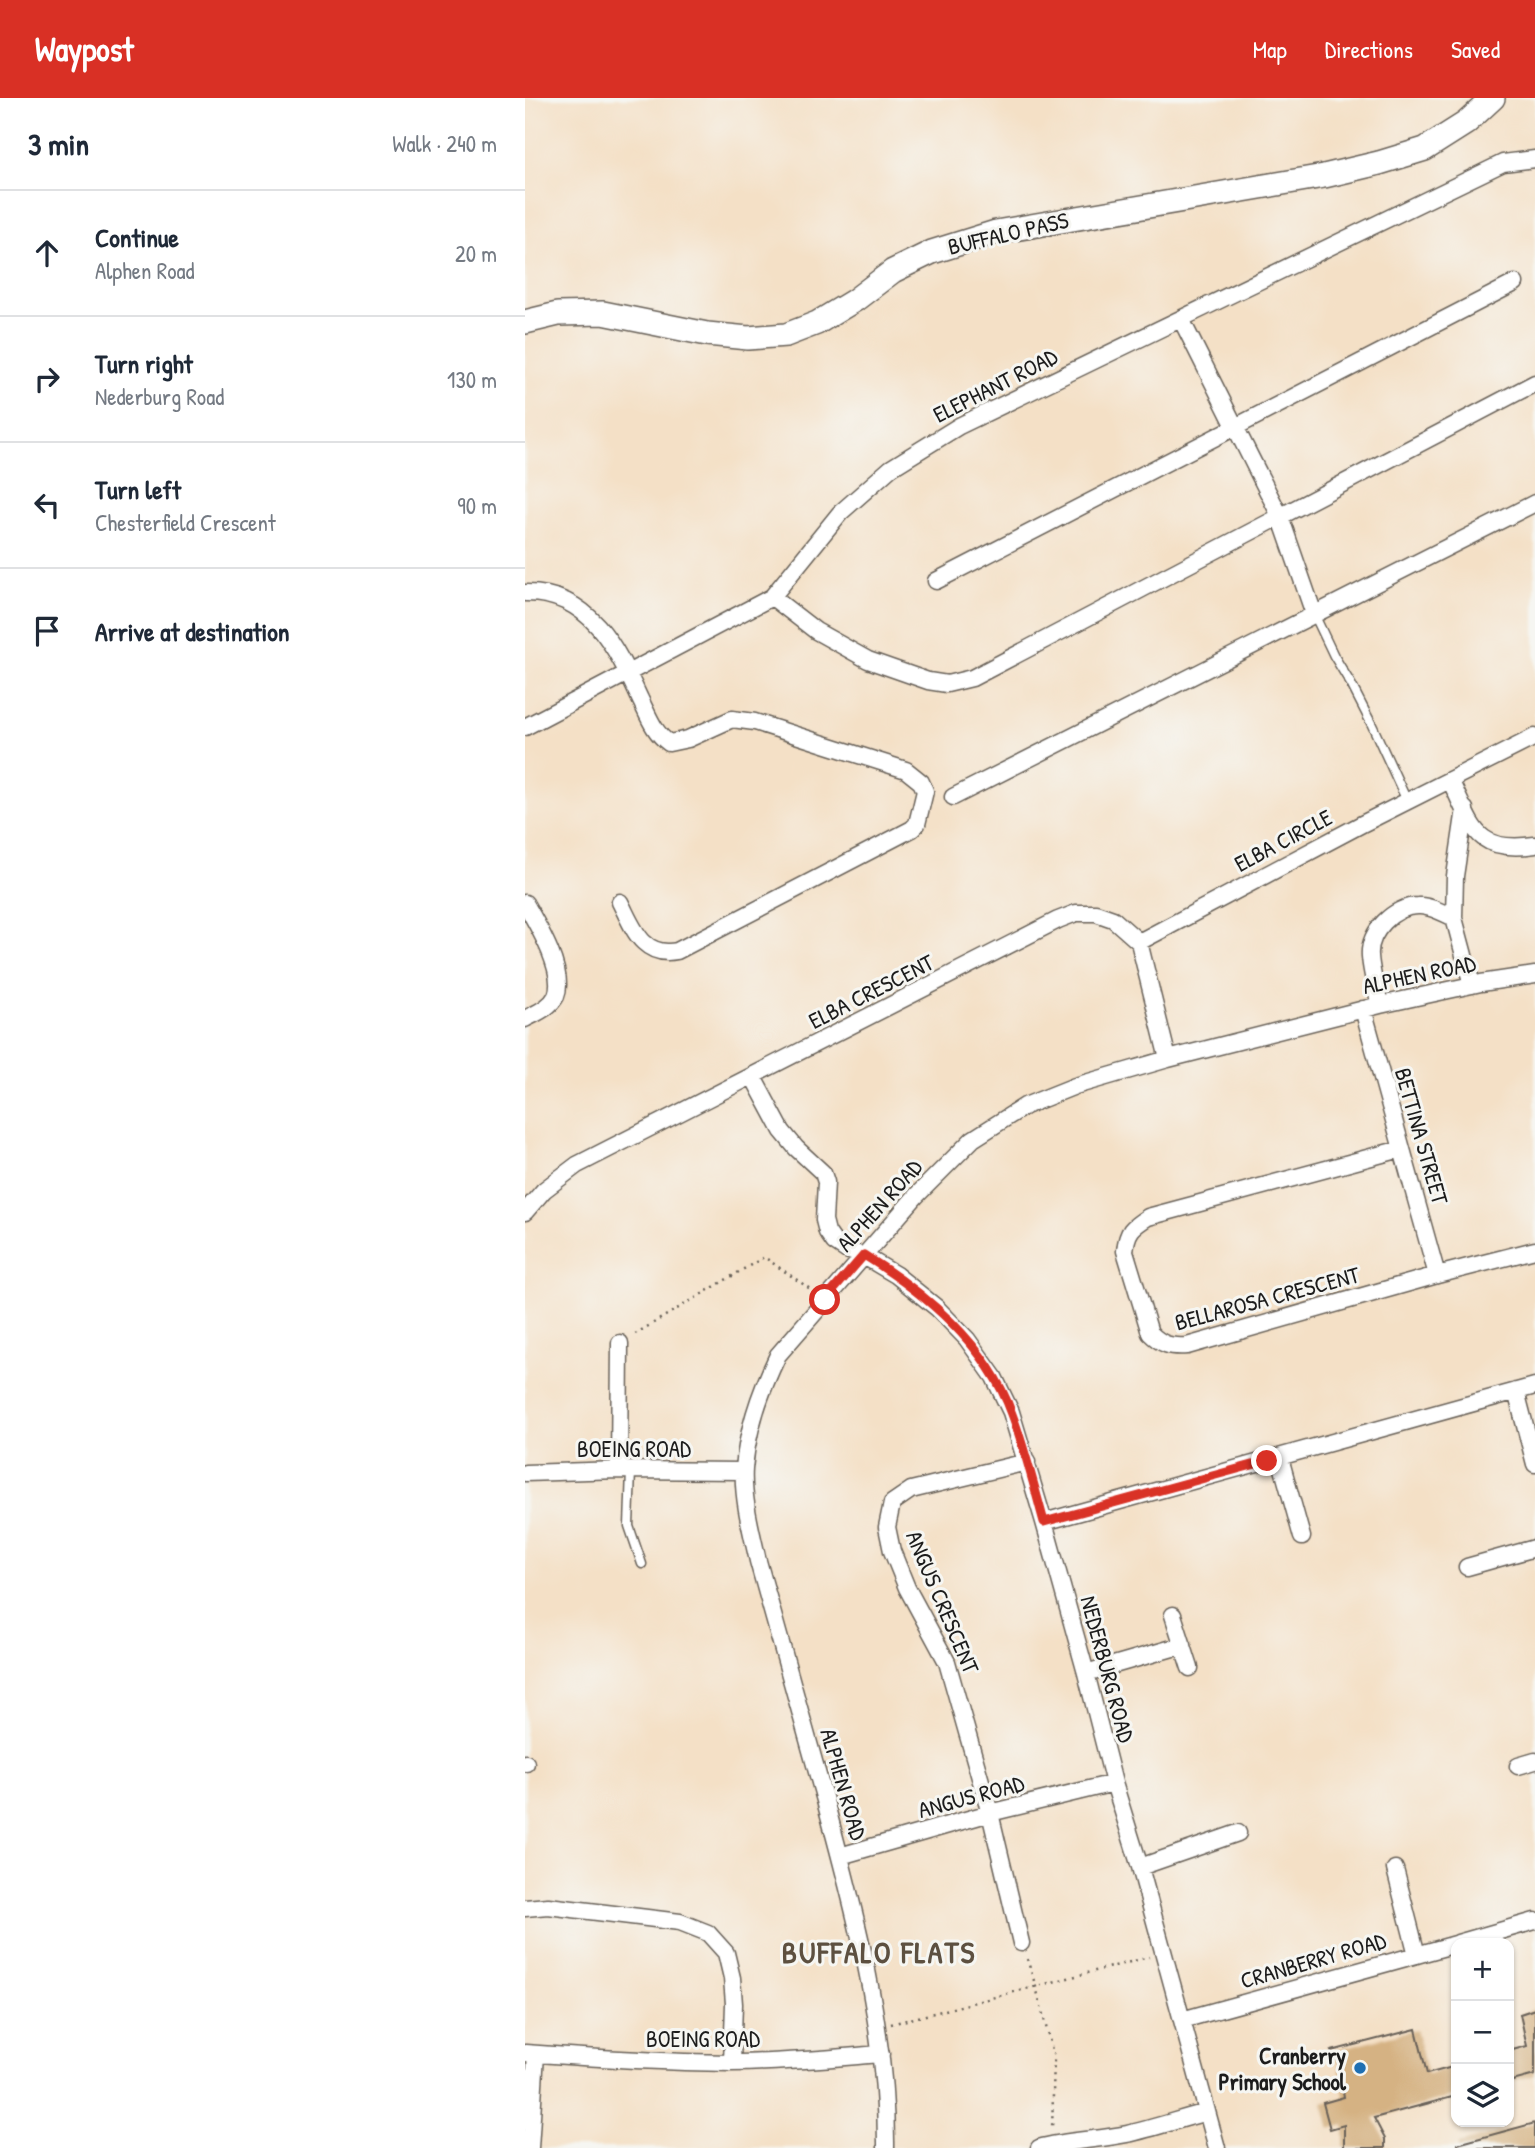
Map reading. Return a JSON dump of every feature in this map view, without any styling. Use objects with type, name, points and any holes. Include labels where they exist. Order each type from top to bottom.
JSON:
[{"type":"main road","name":"BUFFALO PASS","points":[[525,322],[558,314],[603,313],[707,334],[748,338],[786,335],[817,323],[855,300],[893,271],[932,251],[996,232],[1324,176],[1379,163],[1425,149],[1467,123],[1493,98]]},
{"type":"street","name":"ELEPHANT ROAD","points":[[525,727],[772,597],[840,513],[891,468],[958,426],[1503,163],[1535,159]]},
{"type":"street","points":[[936,581],[1515,283]]},
{"type":"street","points":[[1181,318],[1280,516],[1314,614]]},
{"type":"street","points":[[772,597],[816,631],[868,660],[928,681],[947,684],[960,682],[1535,383]]},
{"type":"street","points":[[953,797],[1535,503]]},
{"type":"street","points":[[525,593],[539,593],[561,599],[582,610],[599,625],[628,673],[657,732],[669,743],[688,739],[732,719],[755,722],[907,770],[921,782],[925,791],[917,824],[912,830],[677,951],[667,953],[644,944],[620,902]]},
{"type":"street","name":"ELBA CIRCLE","points":[[1139,942],[1535,737]]},
{"type":"street","points":[[1450,780],[1476,833],[1489,844],[1507,847],[1535,845]]},
{"type":"street","points":[[1465,809],[1455,876],[1454,918],[1472,985]]},
{"type":"street","points":[[1380,1005],[1370,955],[1372,940],[1378,930],[1397,911],[1419,905],[1454,918]]},
{"type":"street","points":[[525,1019],[544,1010],[555,997],[559,978],[527,912]]},
{"type":"street","name":"ELBA CRESCENT","points":[[525,1212],[544,1190],[577,1165],[1058,920],[1076,913],[1096,913],[1113,919],[1139,942]]},
{"type":"street","points":[[1139,942],[1168,1059]]},
{"type":"street","name":"ALPHEN ROAD","points":[[886,2148],[878,2028],[840,1856],[749,1521],[744,1471],[753,1420],[769,1372],[778,1355],[916,1196],[973,1139],[1025,1106],[1075,1086],[1168,1059],[1380,1005],[1472,985],[1535,975]]},
{"type":"street","name":"BETTINA STREET","points":[[1363,1009],[1437,1275]]},
{"type":"street","name":"NEDERBURG ROAD","points":[[753,1077],[782,1131],[823,1173],[826,1182],[824,1220],[827,1232],[846,1250],[864,1255],[896,1275],[937,1308],[967,1339],[994,1377],[1011,1412],[1044,1522],[1217,2148]]},
{"type":"street","name":"BELLAROSA CRESCENT","points":[[1401,1149],[1148,1217],[1134,1226],[1126,1237],[1125,1251],[1150,1334],[1160,1343],[1171,1347],[1187,1346],[1535,1250]]},
{"type":"street","points":[[620,1343],[625,1470]]},
{"type":"street","points":[[1044,1522],[1535,1386]]},
{"type":"street","points":[[1515,1391],[1535,1464]]},
{"type":"street","points":[[1280,1458],[1303,1537]]},
{"type":"street","name":"ANGUS CRESCENT","points":[[1021,1943],[990,1813],[947,1661],[907,1588],[892,1551],[887,1527],[892,1503],[911,1490],[1027,1462]]},
{"type":"street","name":"BOEING ROAD","points":[[525,1473],[744,1471]]},
{"type":"street","points":[[1467,1567],[1535,1548]]},
{"type":"street","points":[[1173,1615],[1190,1668]]},
{"type":"street","points":[[1086,1673],[1183,1645]]},
{"type":"street","points":[[1518,1766],[1535,1761]]},
{"type":"street","name":"ANGUS ROAD","points":[[840,1856],[990,1813],[1114,1783]]},
{"type":"street","points":[[1140,1867],[1238,1833]]},
{"type":"street","points":[[1395,1868],[1417,1955]]},
{"type":"street","points":[[525,1908],[548,1906],[681,1922],[708,1933],[726,1953],[732,1978],[732,2063]]},
{"type":"street","name":"CRANBERRY ROAD","points":[[1476,1938],[1535,1922]]},
{"type":"street","name":"CRANBERRY ROAD","points":[[1182,2020],[1451,1945]]},
{"type":"street","points":[[530,2148],[531,2053]]},
{"type":"street","name":"BOEING ROAD","points":[[531,2053],[641,2061],[732,2063],[881,2054]]},
{"type":"street","points":[[1045,2146],[1126,2134],[1207,2112]]},
{"type":"lane","points":[[1314,614],[1367,714],[1408,802]]},
{"type":"lane","points":[[625,1470],[629,1526],[642,1563]]},
{"type":"path","points":[[620,1343],[764,1257],[825,1300]]},
{"type":"path","points":[[1021,1943],[1037,1987],[1054,2058],[1045,2146]]},
{"type":"path","points":[[878,2028],[1163,1953]]},
{"type":"building","points":[[1535,2009],[1535,2075],[1514,2081],[1514,2050],[1527,2046],[1520,2014]]},
{"type":"building","points":[[1416,2029],[1427,2074],[1451,2067],[1451,2097],[1374,2118],[1385,2139],[1385,2148],[1344,2148],[1344,2125],[1330,2129],[1323,2103],[1344,2097],[1339,2063],[1331,2051]]},
{"type":"building","points":[[1535,2123],[1535,2148],[1458,2148],[1458,2144]]},
{"type":"place","name":"Cranberry Primary School","points":[[1360,2068]]},
{"type":"district","name":"BUFFALO FLATS","points":[[879,1952]]},
{"type":"route","points":[[825,1300],[864,1255],[896,1275],[937,1308],[967,1339],[994,1377],[1011,1412],[1044,1522],[1267,1461]]}]
